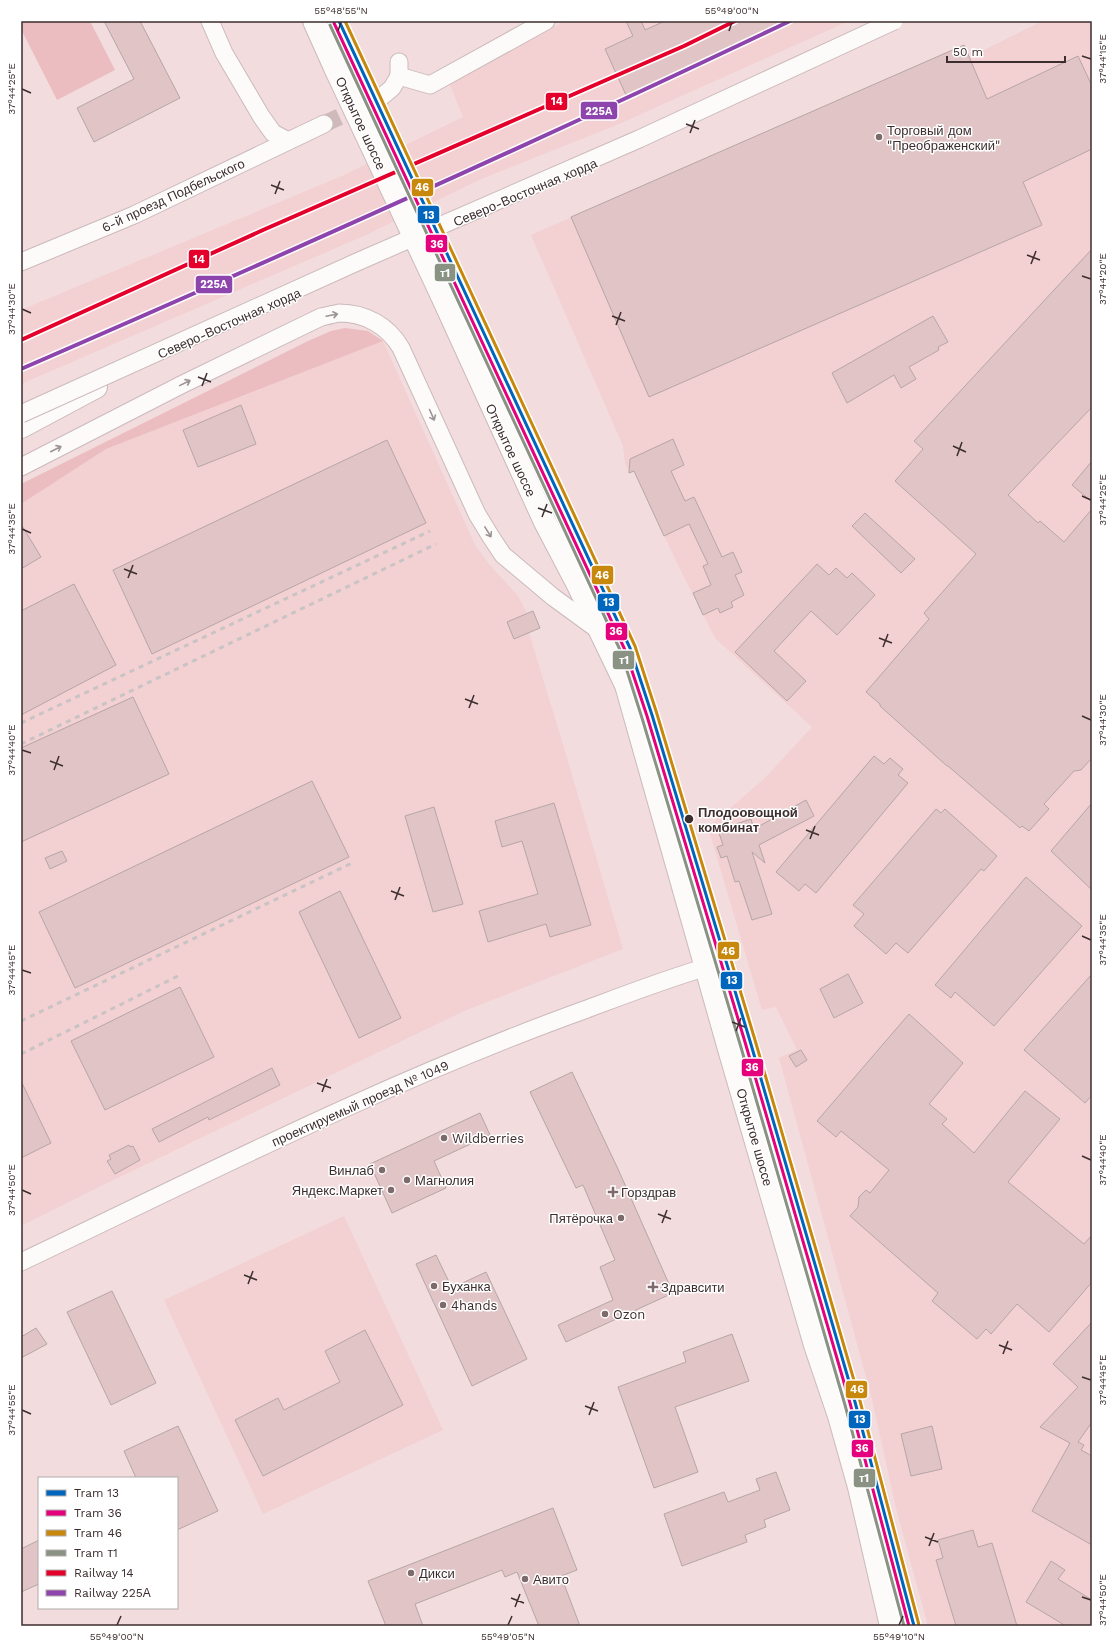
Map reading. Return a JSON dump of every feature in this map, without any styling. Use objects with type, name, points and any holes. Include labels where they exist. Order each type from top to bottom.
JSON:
[{"type":"main road","name":"Открытое шоссе","points":[[314,21],[545,522],[626,685],[729,1049],[815,1345],[859,1487],[891,1626]]},
{"type":"main road","name":"Северо-Восточная хорда","points":[[21,427],[153,358],[384,253],[611,155],[901,21]]},
{"type":"street","points":[[210,21],[224,53],[261,116],[273,133],[288,141]]},
{"type":"street","points":[[380,98],[392,88],[399,69],[430,85],[546,21]]},
{"type":"street","name":"Северо-Восточная хорда","points":[[21,414],[357,262],[639,139],[894,21]]},
{"type":"street","name":"6-й проезд Подбельского","points":[[21,262],[134,215],[324,124]]},
{"type":"street","points":[[21,466],[181,385],[321,317],[339,313],[369,319],[384,327],[394,337],[401,348],[477,514],[504,555],[553,597],[601,632]]},
{"type":"street","name":"проектируемый проезд № 1049","points":[[21,1262],[376,1094],[521,1032],[680,975],[707,967]]},
{"type":"shaded area","points":[[21,21],[90,21],[115,70],[57,100],[21,29]]},
{"type":"shaded area","points":[[565,21],[849,21],[619,124],[481,179],[366,235],[21,384],[21,310],[342,176],[463,117],[449,82]]},
{"type":"shaded area","points":[[1042,21],[1092,21],[1092,1626],[928,1626],[896,1508],[871,1395],[779,1058],[797,1050],[776,1007],[762,1010],[708,827],[764,779],[812,727],[715,638],[678,565],[634,471],[629,473],[625,463],[623,446],[531,235],[964,45],[970,57]]},
{"type":"shaded area","points":[[345,328],[368,331],[383,341],[106,449],[21,504],[21,484],[308,341],[331,331]]},
{"type":"shaded area","points":[[383,341],[475,545],[489,564],[518,596],[527,613],[533,611],[529,633],[623,949],[464,1011],[21,1226],[21,504],[106,449]]},
{"type":"shaded area","points":[[344,1216],[443,1430],[263,1514],[164,1300]]},
{"type":"building","points":[[104,21],[140,21],[180,98],[94,142],[77,108],[134,79]]},
{"type":"building","points":[[626,21],[641,21],[645,30],[665,21],[786,21],[626,95],[605,49],[633,36]]},
{"type":"building","name":"Торговый дом \"Преображенский\"","points":[[964,45],[987,99],[1078,56],[1092,86],[1092,149],[1023,182],[1042,225],[649,397],[571,217]]},
{"type":"building","points":[[1092,249],[1092,407],[1008,495],[1038,523],[1040,521],[1064,542],[1092,509],[1092,758],[1081,770],[1074,771],[1044,804],[1049,809],[1029,831],[1022,826],[1020,828],[947,766],[866,692],[929,619],[924,613],[976,554],[895,481],[923,449],[914,441]]},
{"type":"building","points":[[933,316],[948,342],[938,347],[939,350],[909,367],[916,379],[901,388],[894,375],[847,403],[832,373]]},
{"type":"building","points":[[241,405],[256,444],[198,467],[183,430]]},
{"type":"building","points":[[673,439],[684,465],[671,471],[685,501],[694,497],[722,557],[733,552],[742,572],[735,575],[744,595],[731,602],[733,607],[720,613],[718,608],[703,615],[693,593],[711,585],[703,566],[708,564],[689,524],[664,536],[634,471],[629,473],[630,459]]},
{"type":"building","points":[[387,440],[426,523],[152,654],[113,570]]},
{"type":"building","points":[[1092,461],[1092,502],[1072,485]]},
{"type":"building","points":[[865,513],[915,559],[901,573],[852,526]]},
{"type":"building","points":[[21,524],[41,557],[21,569]]},
{"type":"building","points":[[817,564],[829,575],[836,568],[847,578],[852,573],[875,595],[837,635],[811,611],[774,651],[806,681],[787,701],[735,652]]},
{"type":"building","points":[[74,584],[116,665],[21,715],[21,611]]},
{"type":"building","points":[[533,611],[540,628],[514,639],[507,622]]},
{"type":"building","points":[[133,697],[169,774],[21,842],[21,748]]},
{"type":"building","points":[[874,756],[884,764],[890,758],[903,769],[898,775],[908,783],[816,893],[805,884],[799,891],[776,872]]},
{"type":"building","points":[[312,781],[349,857],[75,988],[39,912]]},
{"type":"building","points":[[806,800],[814,816],[759,845],[765,863],[752,852],[772,914],[752,920],[739,881],[735,882],[727,856],[721,858],[717,847],[723,845],[718,830],[751,819],[754,829]]},
{"type":"building","points":[[554,803],[591,925],[550,937],[546,924],[488,942],[479,911],[538,894],[522,841],[502,847],[495,821]]},
{"type":"building","points":[[1092,803],[1092,890],[1051,851]]},
{"type":"building","points":[[434,807],[463,904],[433,912],[405,816]]},
{"type":"building","points":[[936,809],[941,813],[945,809],[997,856],[984,871],[981,869],[908,953],[896,943],[886,954],[854,926],[864,914],[853,905]]},
{"type":"building","points":[[62,851],[67,861],[50,869],[45,858]]},
{"type":"building","points":[[1026,877],[1082,926],[994,1026],[955,992],[951,998],[935,985]]},
{"type":"building","points":[[340,891],[401,1018],[359,1038],[299,912]]},
{"type":"building","points":[[848,974],[863,1003],[834,1018],[820,989]]},
{"type":"building","points":[[1092,974],[1092,1095],[1085,1103],[1024,1050]]},
{"type":"building","points":[[180,987],[214,1057],[105,1110],[71,1041]]},
{"type":"building","points":[[909,1014],[963,1063],[929,1104],[947,1119],[942,1124],[974,1153],[1025,1091],[1060,1119],[1008,1182],[1084,1244],[1092,1235],[1092,1282],[1049,1332],[1017,1304],[991,1334],[986,1329],[977,1339],[932,1301],[938,1293],[850,1216],[858,1207],[859,1197],[866,1190],[870,1193],[889,1170],[841,1131],[836,1137],[817,1121]]},
{"type":"building","points":[[801,1050],[807,1060],[796,1067],[789,1056]]},
{"type":"building","points":[[272,1068],[280,1085],[209,1120],[208,1117],[159,1142],[152,1129]]},
{"type":"building","points":[[572,1072],[618,1169],[673,1293],[566,1342],[558,1325],[613,1300],[600,1267],[615,1260],[583,1185],[576,1188],[530,1092]]},
{"type":"building","points":[[21,1081],[51,1143],[21,1158]]},
{"type":"building","points":[[480,1113],[490,1135],[434,1161],[446,1188],[392,1213],[370,1164]]},
{"type":"building","points":[[129,1145],[130,1147],[133,1146],[140,1160],[115,1174],[107,1161],[111,1159],[109,1155]]},
{"type":"building","points":[[436,1255],[452,1288],[486,1272],[527,1359],[472,1386],[416,1264]]},
{"type":"building","points":[[112,1291],[156,1383],[111,1405],[67,1312]]},
{"type":"building","points":[[1092,1322],[1092,1422],[1078,1442],[1084,1445],[1081,1450],[1092,1456],[1092,1545],[1032,1511],[1070,1443],[1040,1427],[1078,1387],[1053,1364]]},
{"type":"building","points":[[36,1328],[47,1344],[21,1358],[21,1337]]},
{"type":"building","points":[[365,1330],[403,1405],[263,1476],[235,1420],[278,1398],[284,1410],[340,1382],[325,1351]]},
{"type":"building","points":[[732,1334],[749,1381],[675,1407],[698,1472],[654,1488],[618,1387],[686,1362],[683,1352]]},
{"type":"building","points":[[178,1426],[218,1511],[178,1530],[178,1477],[136,1477],[124,1451]]},
{"type":"building","points":[[932,1426],[942,1469],[911,1476],[901,1434]]},
{"type":"building","points":[[776,1472],[790,1510],[764,1520],[766,1527],[745,1535],[747,1542],[682,1566],[664,1514],[724,1492],[728,1502],[760,1490],[756,1479]]},
{"type":"building","points":[[553,1508],[577,1570],[561,1576],[580,1626],[539,1626],[517,1572],[505,1577],[502,1570],[415,1604],[423,1626],[386,1626],[368,1581]]},
{"type":"building","points":[[973,1530],[978,1547],[992,1543],[1017,1626],[956,1626],[936,1560],[943,1558],[938,1540]]},
{"type":"building","points":[[38,1540],[38,1584],[21,1592],[21,1549]]},
{"type":"building","points":[[1051,1561],[1065,1570],[1058,1579],[1092,1600],[1092,1626],[1066,1626],[1026,1602]]},
{"type":"tunnel","points":[[324,124],[380,98]]},
{"type":"railway","points":[[21,723],[430,531]]},
{"type":"railway","points":[[21,744],[436,544]]},
{"type":"railway","points":[[21,1021],[352,863]]},
{"type":"railway","points":[[21,1054],[182,974]]},
{"type":"tram line","name":"13","points":[[339,21],[630,648],[652,715],[750,1041],[855,1402],[914,1626]]},
{"type":"tram line","name":"46","points":[[345,21],[635,646],[657,714],[755,1040],[860,1401],[919,1625]]},
{"type":"tram line","name":"36","points":[[334,23],[625,650],[647,716],[745,1042],[850,1403],[909,1626]]},
{"type":"tram line","name":"т1","points":[[330,25],[621,652],[740,1044],[845,1405],[904,1626]]},
{"type":"rail line","name":"14","points":[[21,340],[263,230],[684,46],[735,21]]},
{"type":"rail line","name":"225А","points":[[21,369],[407,198],[599,111],[790,21]]},
{"type":"place","name":"Торговый дом \"Преображенский\"","points":[[879,137]]},
{"type":"place","name":"Плодоовощной комбинат","points":[[689,819]]},
{"type":"place","name":"Wildberries","points":[[444,1138]]},
{"type":"place","name":"Винлаб","points":[[382,1170]]},
{"type":"place","name":"Магнолия","points":[[407,1180]]},
{"type":"place","name":"Яндекс.Маркет","points":[[391,1190]]},
{"type":"place","name":"Горздрав","points":[[613,1192]]},
{"type":"place","name":"Пятёрочка","points":[[621,1218]]},
{"type":"place","name":"Буханка","points":[[434,1286]]},
{"type":"place","name":"Здравсити","points":[[653,1287]]},
{"type":"place","name":"4hands","points":[[443,1305]]},
{"type":"place","name":"Ozon","points":[[605,1314]]},
{"type":"place","name":"Дикси","points":[[411,1573]]},
{"type":"place","name":"Авито","points":[[525,1579]]}]
